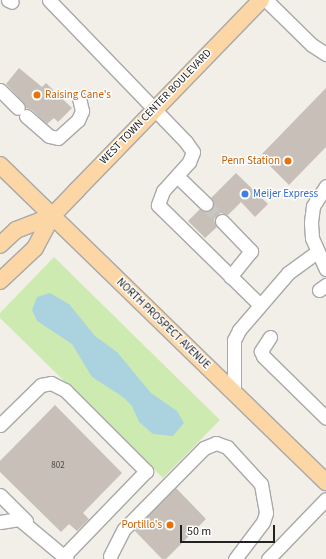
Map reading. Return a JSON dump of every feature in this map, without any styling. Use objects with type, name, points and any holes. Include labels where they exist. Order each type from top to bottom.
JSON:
[{"type":"main road","name":"WEST TOWN CENTER BOULEVARD","points":[[0,281],[35,248],[52,216],[153,109],[261,0]]},
{"type":"main road","name":"NORTH PROSPECT AVENUE","points":[[0,165],[326,482]]},
{"type":"main road","name":"WEST TOWN CENTER BOULEVARD","points":[[0,245],[16,230],[52,216]]},
{"type":"lane","points":[[49,0],[193,152],[189,162],[163,191],[158,205],[260,305]]},
{"type":"lane","points":[[266,0],[312,45],[326,54]]},
{"type":"lane","points":[[0,90],[49,136],[58,138],[78,120],[82,112],[79,98]]},
{"type":"lane","points":[[177,176],[206,204]]},
{"type":"lane","points":[[326,186],[313,206],[312,238],[317,252],[326,269]]},
{"type":"lane","points":[[222,221],[251,251],[230,277]]},
{"type":"lane","points":[[234,392],[234,340],[260,305],[288,273],[317,252]]},
{"type":"lane","points":[[270,337],[260,350],[263,356],[326,418]]},
{"type":"lane","points":[[0,425],[41,385],[51,383],[65,390],[146,471],[66,558],[0,495]]},
{"type":"lane","points":[[110,556],[124,529],[204,448],[216,443],[227,448],[261,484],[266,513],[263,522],[234,559]]},
{"type":"lane","points":[[268,559],[326,499]]},
{"type":"lane","points":[[0,522],[10,518],[19,519],[30,525]]},
{"type":"green space","points":[[54,257],[220,420],[163,478],[0,318],[0,313]]},
{"type":"water","points":[[50,293],[69,304],[95,336],[117,352],[151,393],[177,411],[184,423],[173,436],[153,434],[139,422],[132,406],[123,397],[92,377],[72,344],[37,321],[32,310],[37,297]]},
{"type":"building","name":"Raising Cane's","points":[[19,68],[42,87],[46,83],[72,108],[58,122],[54,118],[47,124],[32,110],[26,108],[23,102],[6,84]]},
{"type":"building","points":[[326,88],[326,147],[289,185],[260,156]]},
{"type":"building","points":[[236,173],[268,204],[255,217],[241,202],[228,215],[220,213],[214,219],[217,227],[205,238],[188,221],[200,209],[204,212],[211,210],[214,202],[211,198]]},
{"type":"building","points":[[55,405],[122,473],[83,513],[89,519],[77,531],[69,524],[61,532],[0,472],[0,461]]},
{"type":"building","name":"Portillo's","points":[[176,488],[206,519],[166,559],[162,559],[134,530]]},
{"type":"tunnel","points":[[206,204],[222,221]]},
{"type":"place","name":"Raising Cane's","points":[[37,95]]},
{"type":"place","name":"Penn Station","points":[[288,161]]},
{"type":"place","name":"Meijer Express","points":[[245,194]]},
{"type":"place","name":"Portillo's","points":[[170,525]]}]
